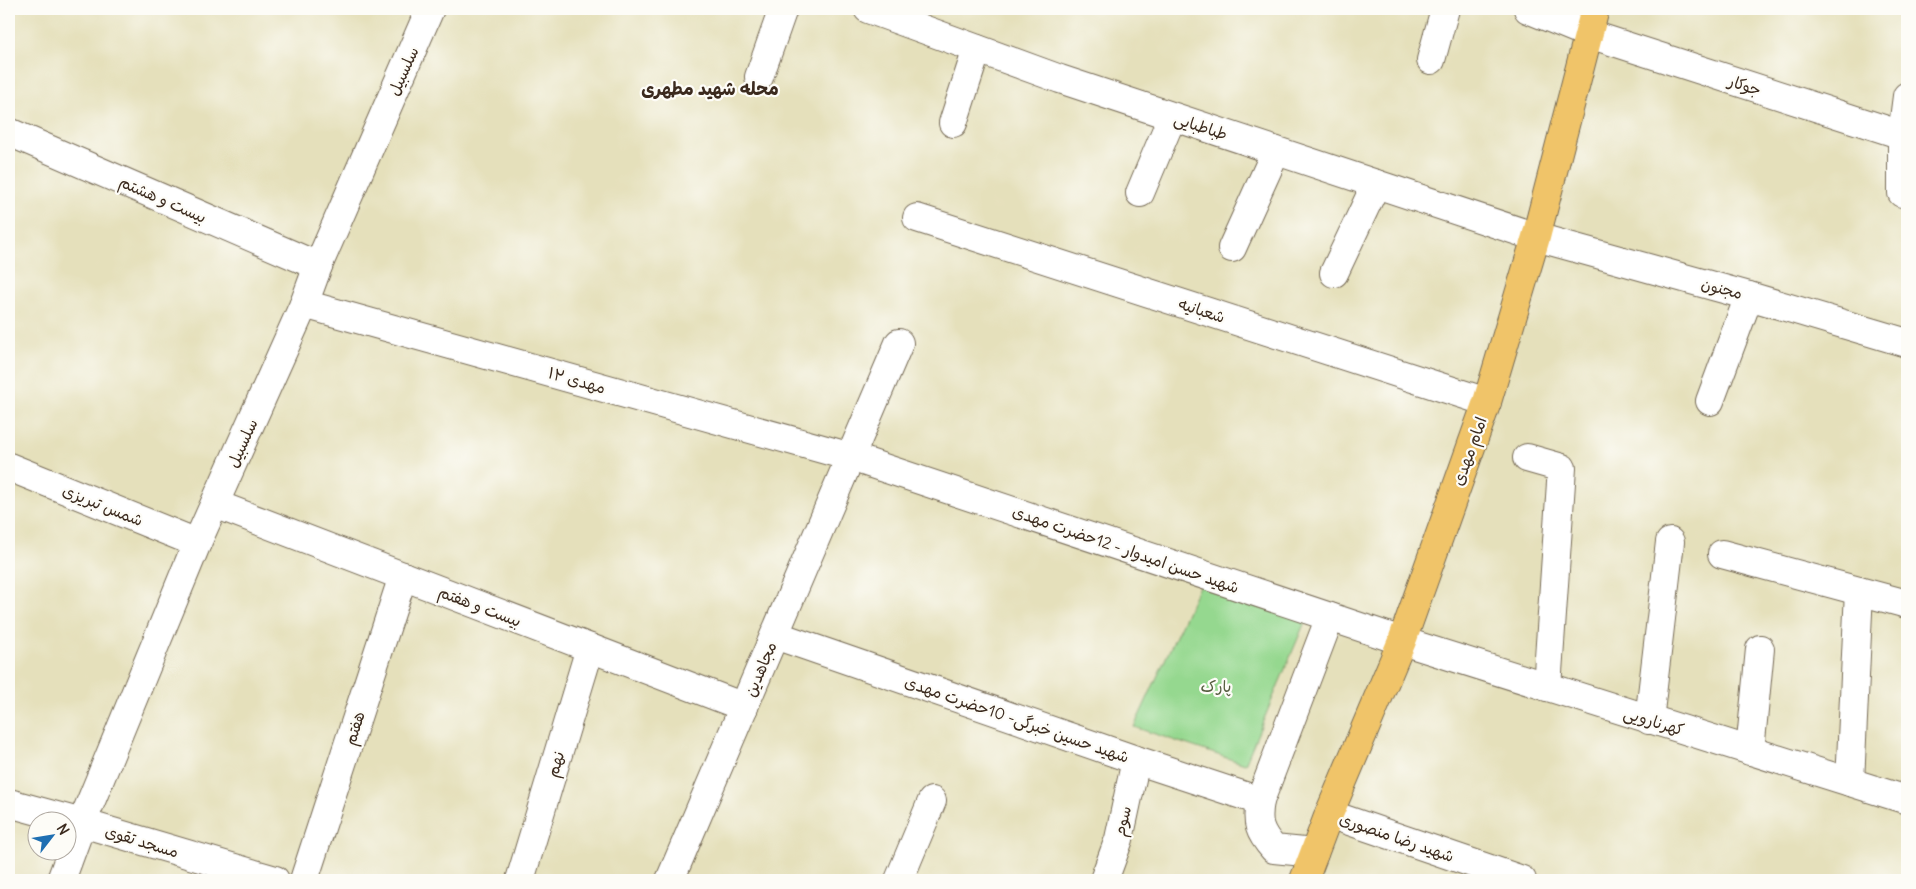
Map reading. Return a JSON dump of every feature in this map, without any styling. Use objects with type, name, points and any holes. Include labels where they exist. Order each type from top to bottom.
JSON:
[{"type":"main road","name":"امام مهدی","points":[[1304,880],[1328,814],[1402,641],[1487,402],[1536,237],[1592,21]]},
{"type":"street","name":"سلسبیل","points":[[61,880],[82,823],[197,543],[304,304],[318,266],[430,9]]},
{"type":"street","points":[[759,77],[783,9]]},
{"type":"street","name":"طباطبایی","points":[[868,9],[1060,79],[1536,237]]},
{"type":"street","points":[[1431,60],[1445,9]]},
{"type":"street","name":"جوکار","points":[[1528,9],[1592,21],[1902,135]]},
{"type":"street","points":[[953,123],[977,48]]},
{"type":"street","points":[[1902,193],[1902,135],[1907,96]]},
{"type":"street","points":[[1140,193],[1172,117]]},
{"type":"street","name":"بیست و هشتم","points":[[9,132],[318,266]]},
{"type":"street","points":[[1232,248],[1276,151]]},
{"type":"street","points":[[1334,272],[1376,184]]},
{"type":"street","name":"شعبانیه","points":[[917,218],[1487,402]]},
{"type":"street","name":"مجنون","points":[[1536,237],[1749,296],[1907,343]]},
{"type":"street","points":[[1710,401],[1749,296]]},
{"type":"street","name":"مهدی ۱۲","points":[[304,304],[851,457]]},
{"type":"street","name":"مجاهدین","points":[[670,880],[899,343]]},
{"type":"street","name":"شهید حسن امیدوار - 12حضرت مهدی","points":[[851,457],[1402,641]]},
{"type":"street","points":[[1527,458],[1562,468],[1547,687]]},
{"type":"street","name":"شمس تبریزی","points":[[9,469],[197,543]]},
{"type":"street","name":"بیست و هفتم","points":[[215,504],[744,707]]},
{"type":"street","points":[[1649,720],[1670,542]]},
{"type":"street","points":[[1722,554],[1907,604]]},
{"type":"street","name":"هفتم","points":[[304,880],[403,576]]},
{"type":"street","points":[[1850,782],[1859,591]]},
{"type":"street","points":[[1314,853],[1274,849],[1263,837],[1257,818],[1260,800],[1330,618]]},
{"type":"street","name":"شهید حسین خبرگی- 10حضرت مهدی","points":[[775,635],[1136,760],[1260,800]]},
{"type":"street","name":"کهرنارویی","points":[[1402,641],[1907,800]]},
{"type":"street","name":"نهم","points":[[520,880],[590,648]]},
{"type":"street","points":[[1750,751],[1760,649]]},
{"type":"street","name":"سوم","points":[[1104,880],[1119,839],[1136,760]]},
{"type":"street","points":[[899,880],[932,801]]},
{"type":"street","name":"مسجد تقوی","points":[[9,803],[275,880]]},
{"type":"street","name":"شهید رضا منصوری","points":[[1328,814],[1522,880]]},
{"type":"green space","name":"پارک","points":[[1200,584],[1307,617],[1245,764],[1134,727]]},
{"type":"district","name":"محله شهید مطهری","points":[[710,88]]}]
